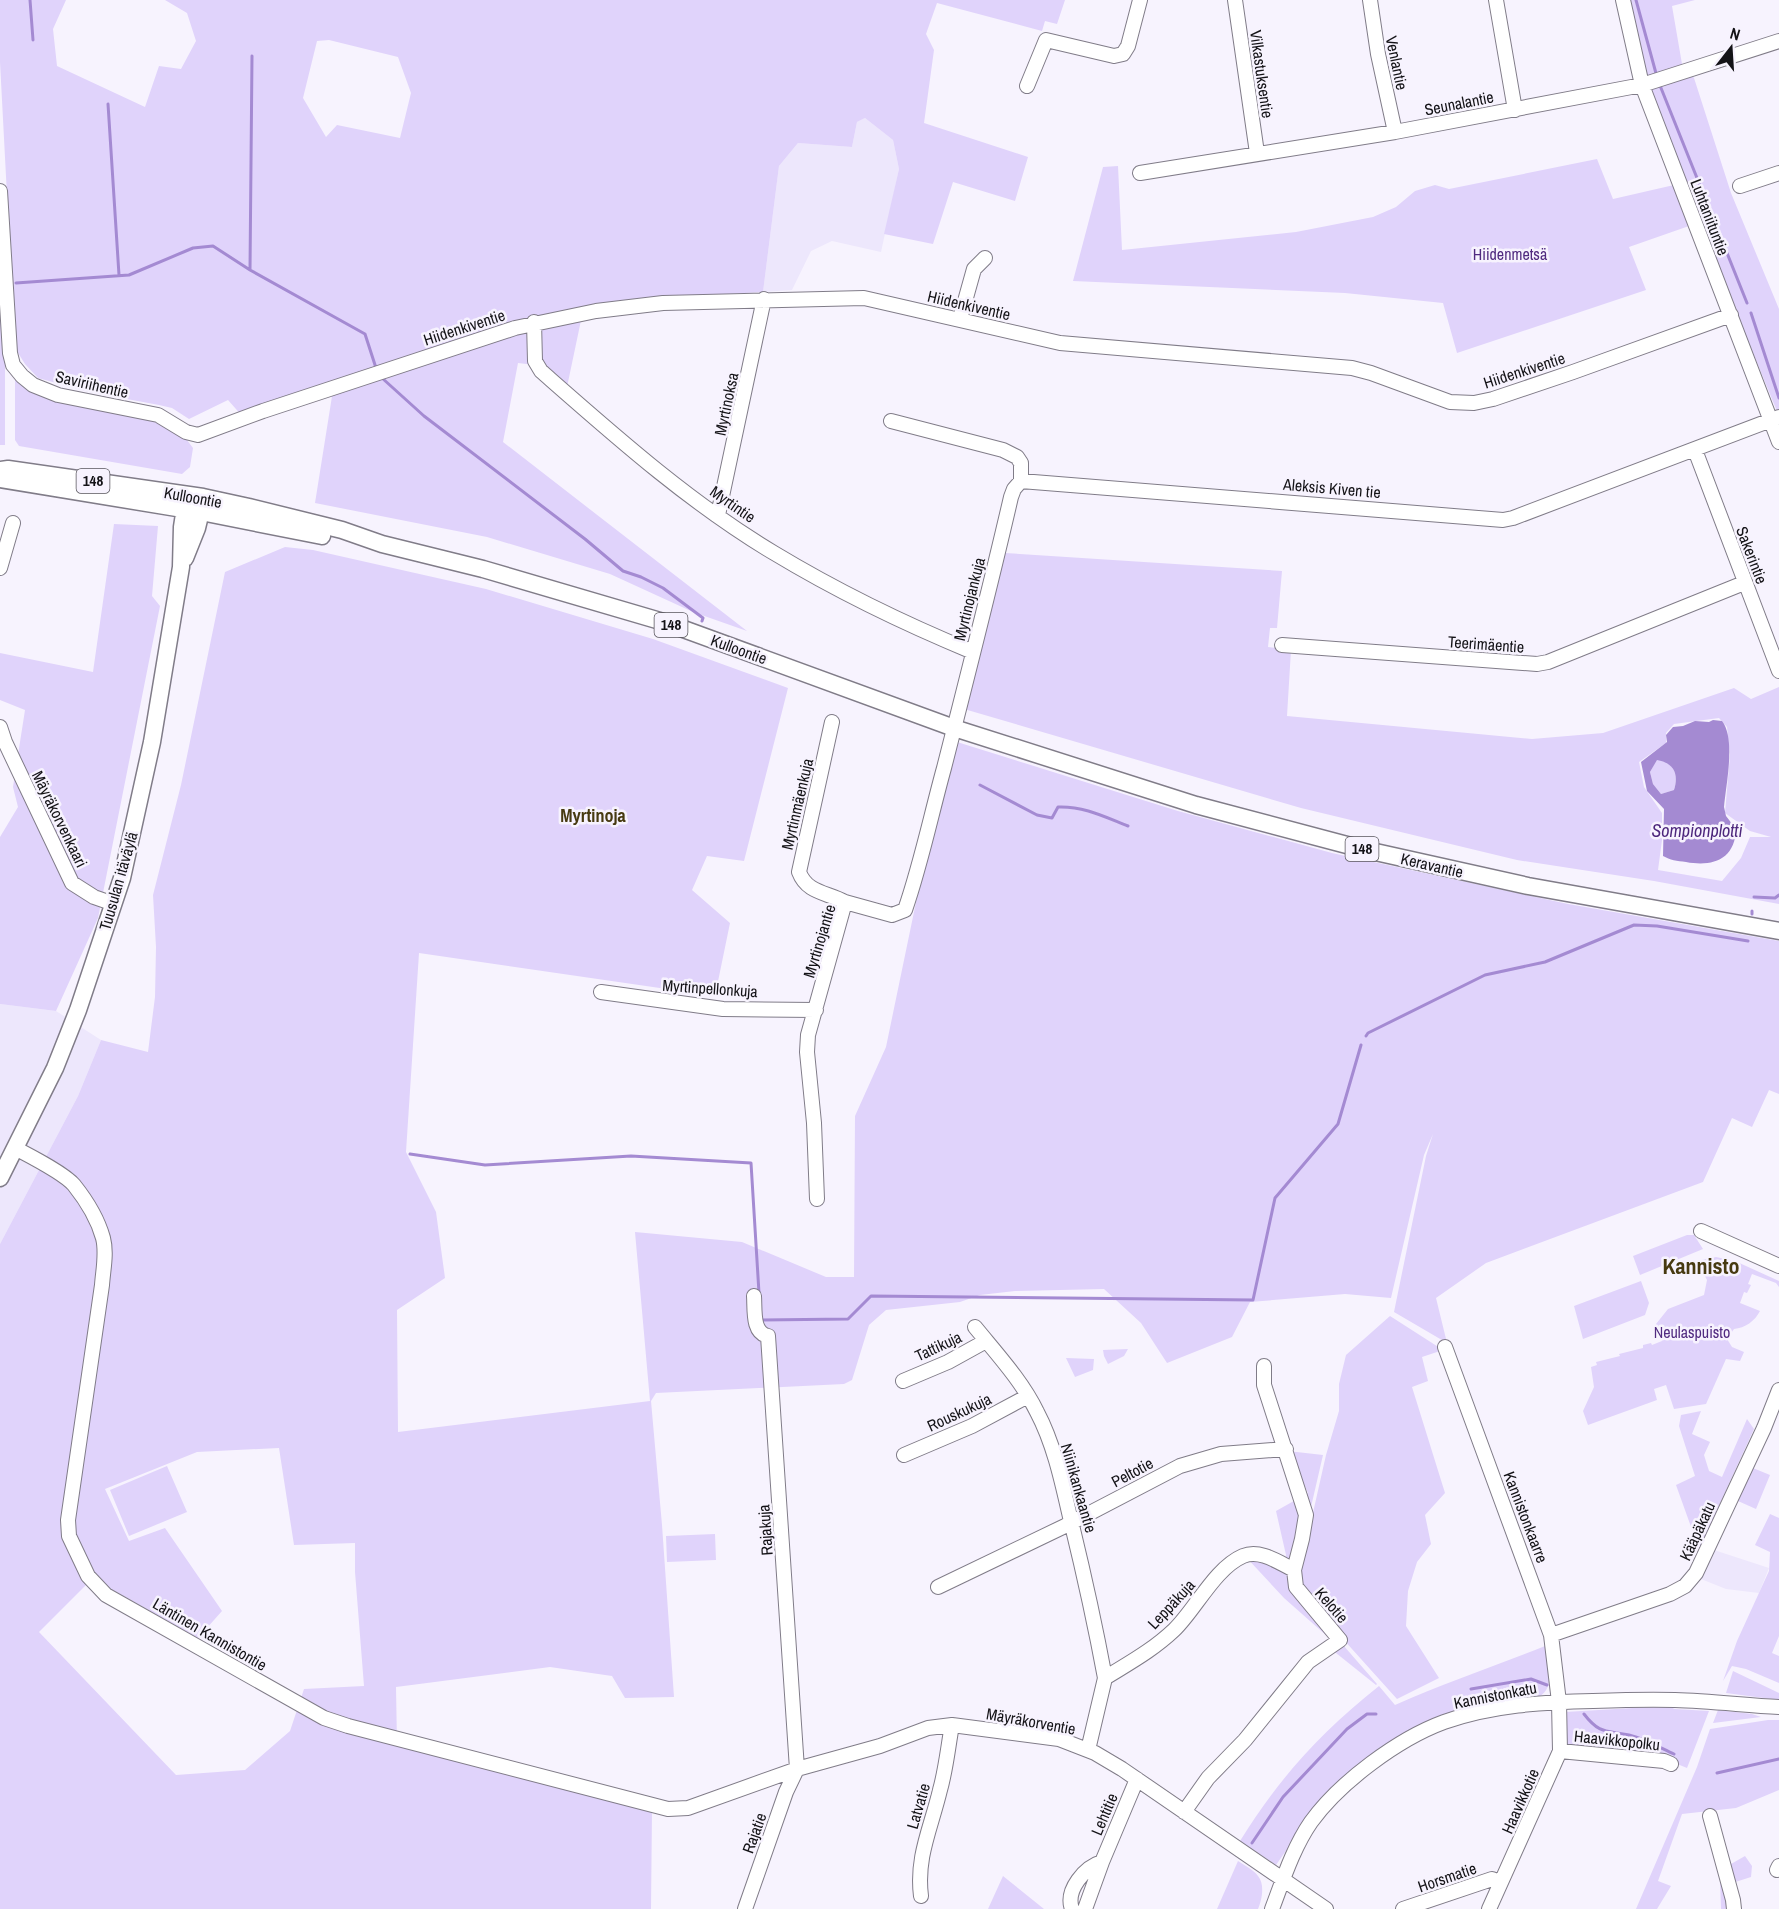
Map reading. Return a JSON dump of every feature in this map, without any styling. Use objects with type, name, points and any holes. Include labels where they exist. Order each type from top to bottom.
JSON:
[{"type":"main road","name":"Kulloontie","points":[[0,470],[8,469],[194,504],[340,539],[382,544],[483,569],[667,623],[954,728]]},
{"type":"main road","name":"Kulloontie","points":[[0,479],[194,504]]},
{"type":"main road","name":"Tuusulan itäväylä","points":[[0,1178],[55,1068],[78,1010],[122,878],[153,742],[181,567],[194,504]]},
{"type":"main road","name":"Keravantie","points":[[954,728],[1196,805],[1362,849],[1528,886],[1779,931]]},
{"type":"street","points":[[1027,86],[1046,40],[1114,56],[1123,54],[1128,46],[1140,0]]},
{"type":"street","name":"Vilkastuksentie","points":[[1235,0],[1257,153]]},
{"type":"street","name":"Venlantie","points":[[1370,0],[1378,54],[1395,132]]},
{"type":"street","points":[[1496,0],[1515,110]]},
{"type":"street","name":"Luhtaniituntie","points":[[1623,0],[1731,315],[1775,419],[1779,442]]},
{"type":"street","name":"Seunalantie","points":[[1140,172],[1395,132],[1653,82],[1779,41]]},
{"type":"street","points":[[1740,186],[1779,173]]},
{"type":"street","name":"Saviriihentie","points":[[0,190],[8,341],[13,364],[22,376],[33,385],[58,395],[158,415],[186,432],[198,435]]},
{"type":"street","points":[[960,319],[974,268],[985,258]]},
{"type":"street","name":"Hiidenkiventie","points":[[198,435],[263,411],[534,322],[596,311],[663,303],[864,298],[1060,343],[1352,368],[1450,402],[1474,403],[1493,399],[1731,315]]},
{"type":"street","name":"Myrtinoksa","points":[[718,515],[764,299]]},
{"type":"street","name":"Myrtintie","points":[[534,322],[535,361],[541,371],[662,473],[773,553],[860,599],[973,652]]},
{"type":"street","name":"Aleksis Kiven tie","points":[[1021,481],[1503,520],[1775,419]]},
{"type":"street","points":[[891,421],[1003,450],[1017,457],[1021,464],[1021,481]]},
{"type":"street","name":"Sakerintie","points":[[1695,450],[1779,671]]},
{"type":"street","name":"Myrtinojankuja","points":[[954,728],[986,608],[1011,497],[1021,481]]},
{"type":"street","points":[[0,568],[12,522]]},
{"type":"street","name":"Teerimäentie","points":[[1282,645],[1537,664],[1548,662],[1744,583]]},
{"type":"street","name":"Myrtinmäenkuja","points":[[832,722],[798,872],[803,883],[814,890],[845,902]]},
{"type":"street","name":"Mäyräkorvenkaari","points":[[0,727],[72,883],[93,897],[114,904]]},
{"type":"street","name":"Myrtinojantie","points":[[817,1199],[814,1123],[807,1052],[808,1035],[845,902],[892,915],[905,910],[954,728]]},
{"type":"street","name":"Myrtinpellonkuja","points":[[601,992],[673,1004],[723,1009],[816,1010]]},
{"type":"street","name":"Läntinen Kannistontie","points":[[15,1148],[73,1184],[95,1218],[103,1239],[105,1258],[102,1285],[68,1520],[69,1536],[88,1576],[106,1595],[324,1718],[348,1726],[668,1809],[688,1808],[778,1776]]},
{"type":"street","points":[[1701,1231],[1779,1266]]},
{"type":"street","name":"Rajakuja","points":[[754,1296],[757,1329],[762,1335],[768,1336],[797,1769]]},
{"type":"street","name":"Niinikankaantie","points":[[975,1328],[1028,1396],[1044,1426],[1086,1578],[1106,1678]]},
{"type":"street","name":"Tattikuja","points":[[903,1381],[948,1362],[986,1341]]},
{"type":"street","name":"Kannistonkaarre","points":[[1445,1347],[1551,1635],[1559,1702]]},
{"type":"street","points":[[1264,1366],[1264,1385],[1306,1515],[1294,1570]]},
{"type":"street","name":"Kääpäkatu","points":[[1551,1635],[1633,1607],[1684,1586],[1696,1573],[1764,1428],[1779,1390]]},
{"type":"street","name":"Rouskukuja","points":[[904,1455],[972,1426],[1028,1396]]},
{"type":"street","name":"Peltotie","points":[[938,1587],[1180,1466],[1221,1454],[1286,1449]]},
{"type":"street","name":"Leppäkuja","points":[[1106,1678],[1138,1658],[1174,1630],[1230,1563],[1244,1556],[1262,1554],[1294,1570]]},
{"type":"street","name":"Kelotie","points":[[1184,1812],[1208,1778],[1245,1740],[1308,1662],[1340,1640],[1296,1587],[1294,1570]]},
{"type":"street","points":[[1088,1750],[1106,1678]]},
{"type":"street","name":"Kannistonkatu","points":[[1272,1909],[1301,1839],[1323,1807],[1376,1760],[1444,1722],[1481,1712],[1533,1703],[1674,1700],[1779,1707]]},
{"type":"street","name":"Haavikkotie","points":[[1489,1909],[1560,1750],[1559,1702]]},
{"type":"street","name":"Mäyräkorventie","points":[[778,1776],[880,1746],[928,1728],[952,1725],[1059,1739],[1088,1750],[1137,1779],[1283,1880]]},
{"type":"street","name":"Latvatie","points":[[921,1896],[919,1878],[924,1844],[940,1790],[952,1725]]},
{"type":"street","name":"Haavikkopolku","points":[[1560,1750],[1671,1764]]},
{"type":"street","name":"Rajatie","points":[[745,1909],[786,1792],[797,1769]]},
{"type":"street","name":"Lehtitie","points":[[1085,1909],[1137,1779]]},
{"type":"street","points":[[1710,1816],[1734,1900],[1734,1909]]},
{"type":"street","name":"Lehtitie","points":[[1072,1909],[1071,1898],[1081,1875],[1102,1862]]},
{"type":"street","name":"Horsmatie","points":[[1404,1909],[1492,1879],[1500,1882]]},
{"type":"street","points":[[1283,1880],[1326,1909]]},
{"type":"shaded area","points":[[865,118],[893,140],[899,169],[881,252],[832,241],[811,251],[792,290],[763,292],[779,166],[798,143],[852,147],[857,122]]},
{"type":"shaded area","points":[[0,1004],[56,1011],[101,1040],[78,1096],[0,1244]]},
{"type":"shaded area","points":[[1714,1550],[1769,1568],[1759,1593],[1726,1589],[1701,1579]]},
{"type":"green space","points":[[0,0],[66,0],[53,29],[57,66],[145,107],[159,66],[181,69],[196,41],[187,13],[165,0],[1065,0],[1057,24],[1045,21],[1042,31],[937,3],[926,34],[934,50],[924,123],[1028,157],[1015,201],[953,182],[933,244],[884,234],[899,169],[893,140],[865,118],[857,122],[852,147],[798,143],[779,166],[763,292],[655,298],[584,306],[567,387],[543,366],[518,363],[503,442],[747,631],[693,612],[610,574],[487,537],[315,503],[333,390],[243,417],[228,400],[189,419],[172,408],[89,392],[38,378],[15,348],[0,62]],"holes":[[[329,40],[398,57],[411,93],[400,138],[337,125],[326,137],[303,98],[317,41]]]},
{"type":"green space","points":[[1630,0],[1695,0],[1672,6],[1682,64],[1694,78],[1731,193],[1779,309],[1779,416],[1650,95]]},
{"type":"green space","name":"Hiidenmetsä","points":[[1597,159],[1613,199],[1674,185],[1689,226],[1629,247],[1646,290],[1457,353],[1443,303],[1345,293],[1073,281],[1103,167],[1118,166],[1122,250],[1296,232],[1373,217],[1396,207],[1415,191],[1435,185],[1449,189]]},
{"type":"green space","points":[[0,276],[5,358],[5,445],[0,445]]},
{"type":"green space","points":[[15,376],[152,418],[184,436],[193,448],[190,467],[182,474],[19,446],[15,440]]},
{"type":"green space","points":[[114,524],[158,526],[152,596],[160,606],[98,918],[56,1011],[0,1004],[0,837],[18,807],[13,787],[25,710],[0,700],[0,653],[93,672]]},
{"type":"green space","points":[[285,547],[313,550],[486,589],[653,639],[788,688],[744,861],[707,856],[692,890],[730,923],[715,996],[419,953],[406,1152],[436,1212],[445,1278],[397,1310],[398,1432],[650,1401],[635,1232],[742,1242],[826,1277],[854,1277],[855,1116],[886,1047],[948,748],[957,742],[1178,811],[1332,853],[1568,904],[1779,941],[1779,1094],[1769,1090],[1752,1127],[1732,1118],[1703,1182],[1486,1263],[1436,1298],[1447,1343],[1394,1312],[1426,1156],[1433,1134],[1424,1155],[1391,1298],[1345,1294],[1250,1302],[1232,1337],[1167,1363],[1141,1323],[1104,1289],[1015,1291],[980,1295],[960,1302],[886,1310],[869,1325],[852,1380],[844,1384],[656,1393],[651,1401],[674,1697],[625,1698],[612,1676],[550,1667],[396,1687],[397,1744],[652,1810],[651,1909],[0,1909],[0,1244],[78,1096],[101,1040],[148,1052],[155,997],[156,947],[153,895],[181,785],[225,572]],"holes":[[[279,1448],[294,1545],[355,1543],[355,1572],[364,1686],[304,1689],[290,1731],[245,1770],[176,1775],[39,1632],[86,1585],[113,1590],[198,1638],[222,1611],[165,1528],[129,1541],[105,1489],[197,1452]]]},
{"type":"green space","points":[[1005,553],[1282,571],[1277,628],[1270,628],[1268,647],[1291,650],[1287,716],[1532,739],[1603,733],[1734,688],[1751,699],[1779,687],[1779,904],[1654,881],[1517,860],[1301,808],[964,709]],"holes":[[[1719,718],[1727,727],[1730,755],[1725,813],[1750,831],[1771,837],[1750,837],[1741,858],[1722,881],[1658,870],[1662,840],[1662,813],[1644,787],[1639,762],[1666,743],[1666,733],[1674,724]]]},
{"type":"green space","points":[[1657,759],[1668,763],[1674,770],[1676,779],[1674,790],[1661,794],[1653,784],[1650,772]]},
{"type":"green space","points":[[1687,1235],[1694,1235],[1703,1249],[1640,1275],[1633,1256]]},
{"type":"green space","name":"Neulaspuisto","points":[[1716,1257],[1735,1261],[1779,1281],[1779,1287],[1776,1283],[1752,1274],[1748,1284],[1751,1285],[1747,1293],[1744,1292],[1740,1303],[1760,1311],[1749,1323],[1734,1329],[1727,1339],[1732,1347],[1744,1352],[1740,1361],[1726,1359],[1706,1404],[1674,1409],[1666,1385],[1654,1389],[1657,1400],[1588,1425],[1583,1411],[1594,1387],[1591,1367],[1597,1365],[1596,1362],[1643,1348],[1643,1345],[1651,1343],[1652,1345],[1662,1341],[1656,1324],[1668,1309],[1704,1295],[1707,1280],[1697,1261]]},
{"type":"green space","points":[[1641,1281],[1649,1303],[1645,1315],[1583,1339],[1574,1306]]},
{"type":"green space","points":[[1390,1316],[1443,1350],[1422,1357],[1428,1381],[1412,1387],[1445,1493],[1425,1515],[1431,1544],[1417,1562],[1408,1591],[1406,1626],[1439,1678],[1397,1699],[1307,1599],[1301,1582],[1301,1566],[1326,1455],[1339,1411],[1339,1384],[1346,1355]]},
{"type":"green space","points":[[1128,1349],[1124,1356],[1108,1364],[1103,1350]]},
{"type":"green space","points":[[1066,1358],[1094,1359],[1093,1370],[1075,1377]]},
{"type":"green space","points":[[1701,1411],[1692,1434],[1710,1442],[1704,1455],[1709,1471],[1722,1477],[1747,1419],[1754,1429],[1699,1549],[1676,1485],[1695,1476],[1679,1426],[1681,1415]]},
{"type":"green space","points":[[1288,1451],[1323,1455],[1299,1559],[1303,1599],[1376,1685],[1331,1649],[1336,1644],[1284,1598],[1245,1556],[1285,1561],[1286,1555],[1276,1511],[1308,1493]]},
{"type":"green space","points":[[167,1466],[187,1512],[129,1536],[110,1490]]},
{"type":"green space","points":[[1753,1468],[1770,1475],[1756,1509],[1738,1501]]},
{"type":"green space","points":[[1770,1514],[1779,1518],[1779,1636],[1772,1653],[1779,1656],[1779,1683],[1746,1669],[1732,1666],[1723,1681],[1737,1641],[1769,1571],[1770,1552],[1755,1545]]},
{"type":"green space","points":[[715,1534],[716,1560],[667,1562],[666,1536]]},
{"type":"green space","points":[[1545,1646],[1550,1680],[1545,1692],[1539,1697],[1441,1715],[1373,1755],[1320,1802],[1276,1865],[1240,1841],[1270,1797],[1302,1757],[1338,1721],[1379,1686],[1395,1705]]},
{"type":"green space","points":[[1733,1671],[1779,1693],[1779,1700],[1726,1693]]},
{"type":"green space","points":[[1667,1706],[1675,1709],[1709,1711],[1687,1768],[1665,1759],[1587,1750],[1565,1744],[1565,1712]]},
{"type":"green space","points":[[1718,1710],[1752,1714],[1761,1717],[1713,1723]]},
{"type":"green space","points":[[1779,1720],[1779,1790],[1736,1808],[1682,1814],[1658,1881],[1671,1886],[1657,1909],[1636,1909],[1697,1767],[1710,1729]]},
{"type":"green space","points":[[1745,1856],[1752,1866],[1751,1877],[1726,1885],[1732,1909],[1721,1909],[1720,1879],[1728,1877],[1731,1864]]},
{"type":"green space","points":[[1238,1861],[1254,1872],[1262,1883],[1258,1909],[1217,1909]]},
{"type":"green space","points":[[1003,1876],[1044,1909],[988,1909]]},
{"type":"water","name":"Sompionplotti","points":[[1695,721],[1722,721],[1726,729],[1729,762],[1724,807],[1726,816],[1736,829],[1735,840],[1727,854],[1713,862],[1696,863],[1671,859],[1663,856],[1664,809],[1647,791],[1641,762],[1667,742],[1666,735],[1673,727]],"holes":[[[1657,760],[1663,761],[1674,770],[1676,779],[1674,790],[1661,794],[1653,784],[1650,772]]]},
{"type":"waterway","points":[[30,0],[33,40]]},
{"type":"waterway","points":[[1636,0],[1657,77]]},
{"type":"waterway","points":[[250,270],[252,56]]},
{"type":"waterway","points":[[1659,83],[1747,303]]},
{"type":"waterway","points":[[108,104],[119,275]]},
{"type":"waterway","points":[[16,283],[129,275],[193,248],[213,246],[250,270],[365,334],[376,368]]},
{"type":"waterway","points":[[1751,313],[1779,398]]},
{"type":"waterway","points":[[382,378],[424,416],[585,539],[623,571],[663,588],[703,618],[702,621]]},
{"type":"waterway","points":[[980,785],[1037,815],[1052,818],[1058,807],[1077,808],[1128,826]]},
{"type":"waterway","points":[[1754,897],[1775,898],[1779,895]]},
{"type":"waterway","points":[[1366,1036],[1485,975],[1545,962],[1634,925],[1657,926],[1748,941]]},
{"type":"waterway","points":[[760,1317],[760,1320],[848,1319],[871,1296],[1253,1300],[1275,1198],[1338,1124],[1361,1045]]},
{"type":"waterway","points":[[410,1154],[485,1165],[631,1156],[751,1163],[759,1293]]},
{"type":"waterway","points":[[1471,1689],[1531,1679],[1547,1685]]},
{"type":"waterway","points":[[1252,1843],[1283,1797],[1347,1729],[1367,1714],[1376,1714]]},
{"type":"waterway","points":[[1584,1714],[1599,1729],[1629,1735],[1674,1754]]},
{"type":"waterway","points":[[1717,1773],[1779,1759]]},
{"type":"district","name":"Myrtinoja","points":[[593,816]]},
{"type":"district","name":"Kannisto","points":[[1701,1266]]}]
